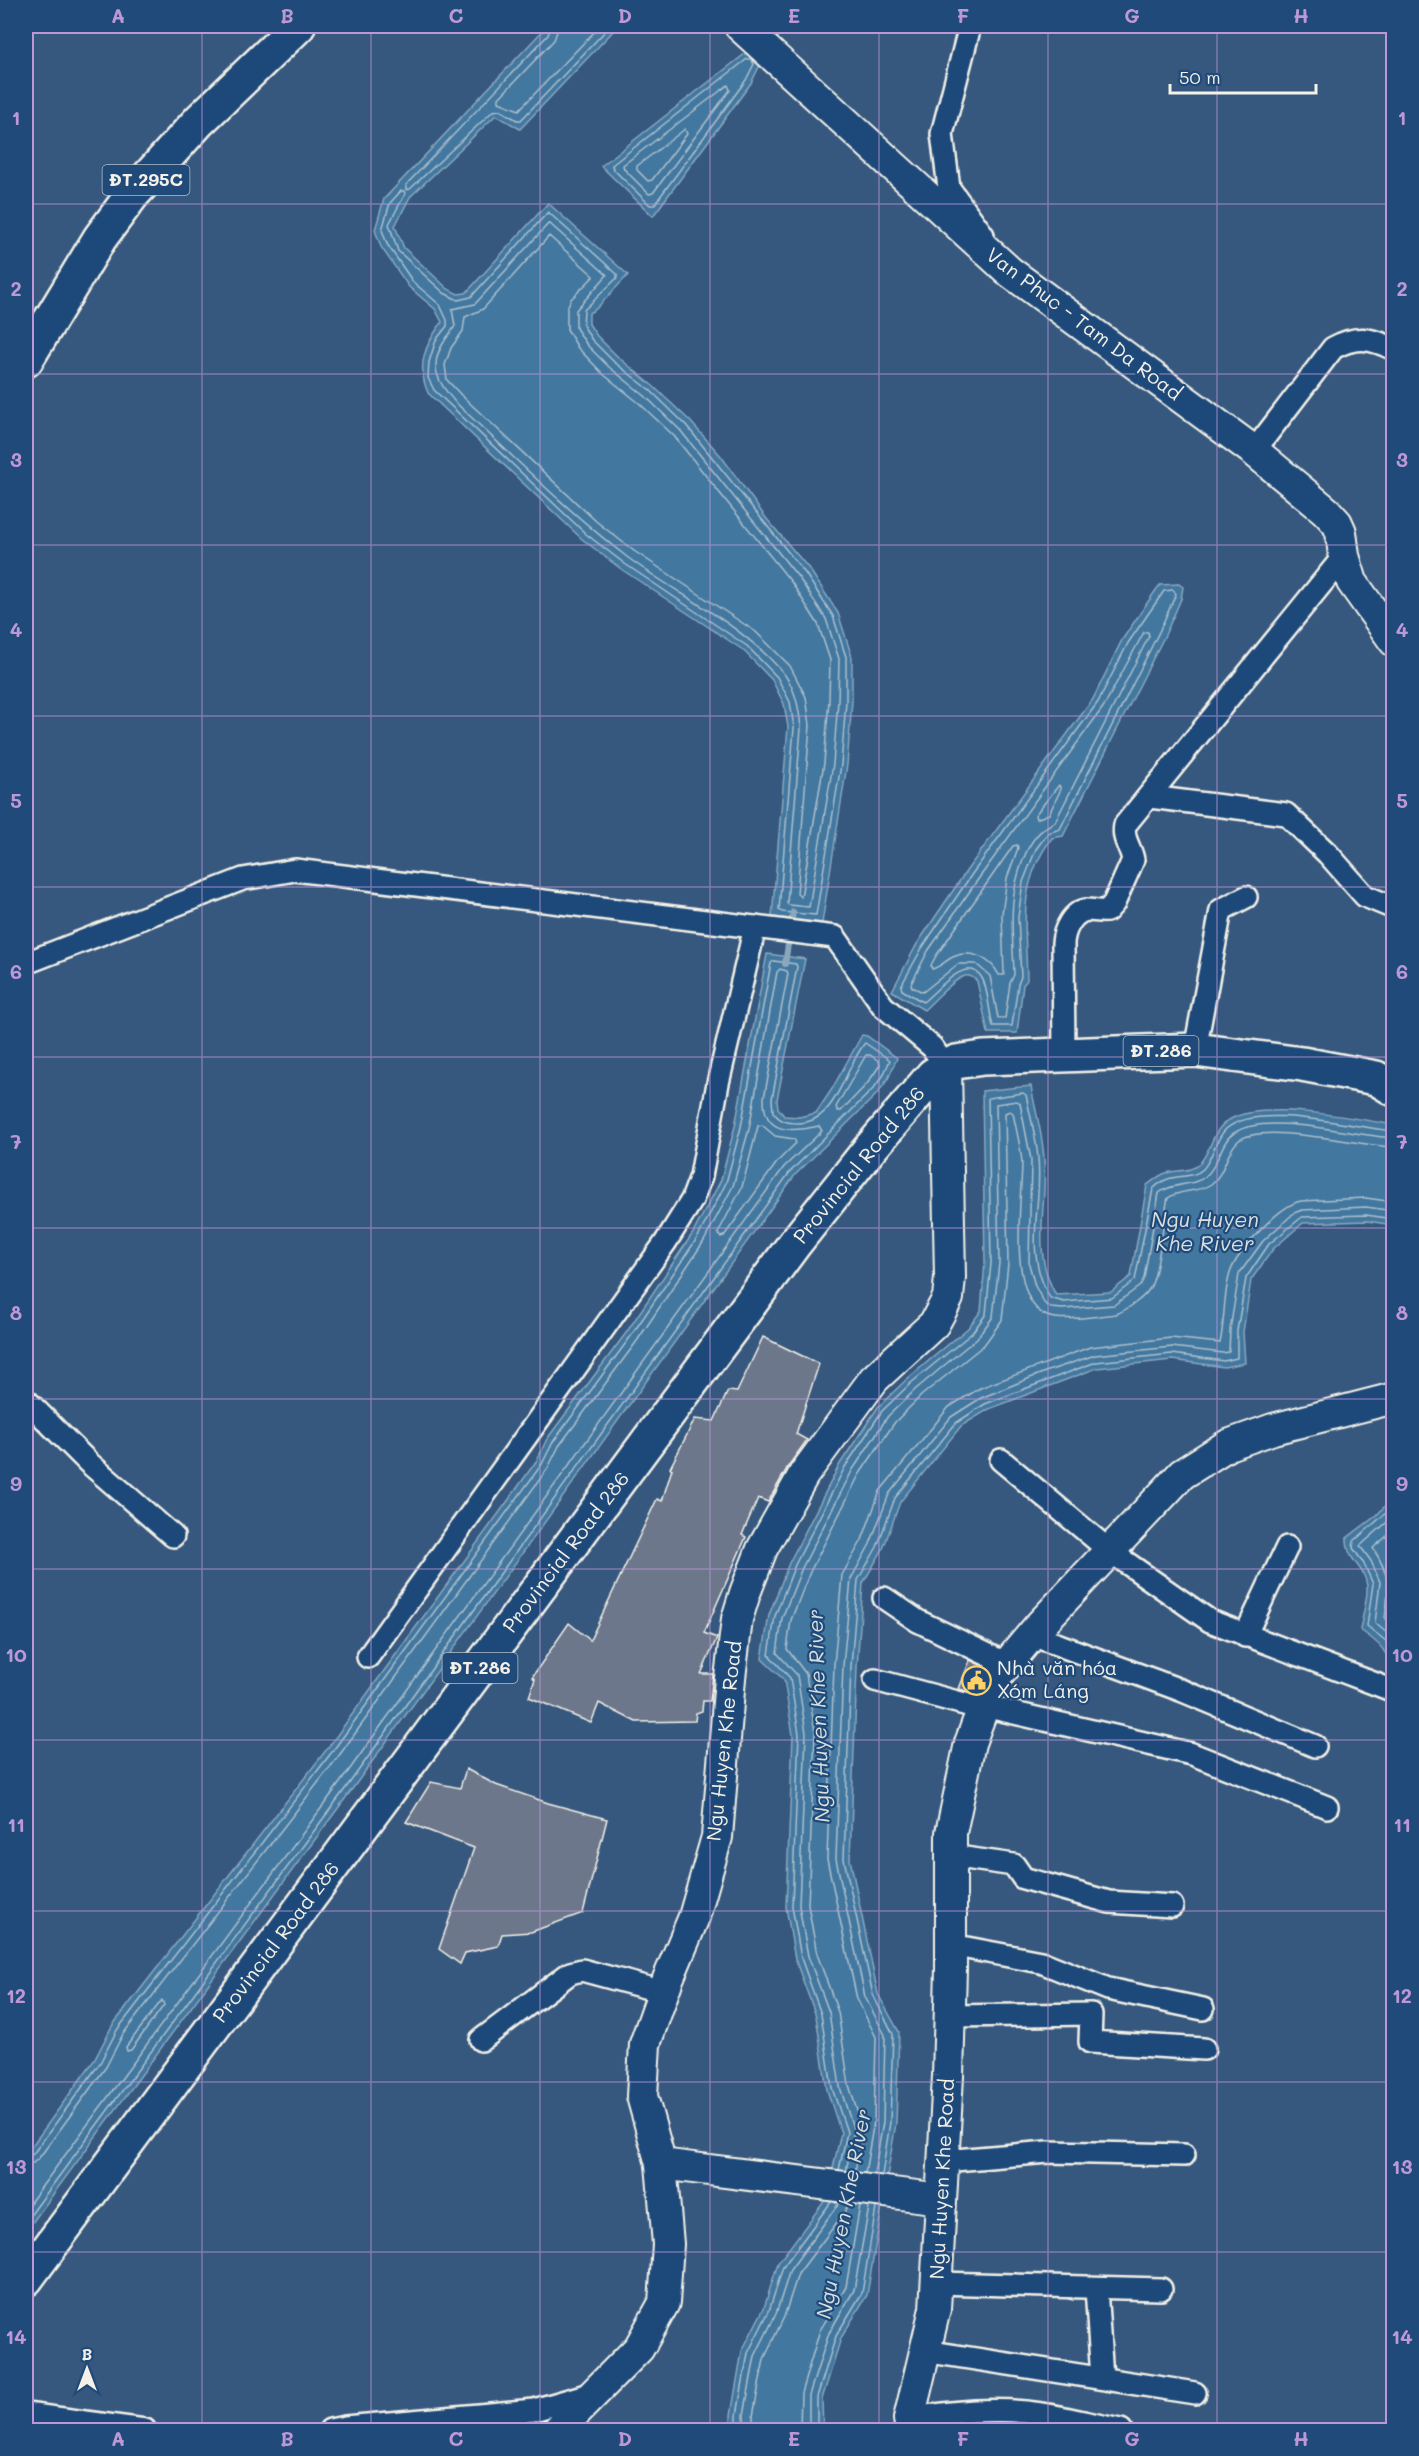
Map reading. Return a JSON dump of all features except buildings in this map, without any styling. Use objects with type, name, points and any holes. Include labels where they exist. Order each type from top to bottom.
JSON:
[{"type":"main road","name":"ĐT.295C","points":[[26,360],[100,238],[132,195],[220,99],[298,26]]},
{"type":"main road","name":"ĐT.286","points":[[946,1067],[965,1060],[1064,1053],[1195,1050],[1302,1064],[1388,1082]]},
{"type":"main road","name":"Provincial Road 286","points":[[26,2279],[795,1243],[868,1151],[933,1076],[946,1067]]},
{"type":"street","points":[[970,26],[942,134],[944,160],[949,188],[1010,272]]},
{"type":"street","name":"Van Phuc - Tam Da Road","points":[[749,33],[1010,272],[1254,451],[1326,511],[1337,523],[1341,532],[1344,556],[1352,582],[1394,641]]},
{"type":"street","points":[[1254,451],[1333,348],[1347,340],[1363,339],[1378,341],[1394,349]]},
{"type":"street","points":[[1064,1053],[1064,932],[1079,914],[1087,910],[1107,911],[1114,903],[1133,860],[1125,841],[1125,825],[1344,556]]},
{"type":"street","points":[[1150,797],[1286,814],[1328,854],[1365,896],[1394,908]]},
{"type":"street","points":[[26,963],[243,879],[295,870],[835,937],[883,1006],[932,1047],[946,1067]]},
{"type":"street","points":[[1195,1050],[1221,910],[1246,897]]},
{"type":"street","points":[[368,1657],[665,1243],[692,1200],[701,1176],[718,1083],[762,928]]},
{"type":"street","name":"Ngu Huyen Khe Road","points":[[558,2430],[639,2348],[664,2303],[668,2244],[661,2163],[642,2096],[645,2043],[694,1917],[717,1836],[737,1620],[762,1549],[804,1474],[874,1378],[934,1324],[948,1298],[950,1277],[946,1067]]},
{"type":"street","name":"Ngu Huyen Khe Road","points":[[910,2425],[924,2351],[935,2309],[932,2198],[943,2161],[950,2016],[951,1833],[970,1743],[993,1681],[1032,1635],[1182,1474],[1228,1445],[1273,1429],[1394,1398]]},
{"type":"street","points":[[26,1400],[89,1463],[173,1536]]},
{"type":"street","points":[[1001,1460],[1111,1552],[1210,1621],[1394,1691]]},
{"type":"street","points":[[1245,1636],[1287,1547]]},
{"type":"street","points":[[884,1598],[918,1621],[1007,1664]]},
{"type":"street","points":[[1032,1635],[1183,1691],[1315,1746]]},
{"type":"street","points":[[875,1680],[983,1708],[1192,1754],[1327,1807]]},
{"type":"street","points":[[951,1856],[1014,1865],[1023,1878],[1109,1902],[1172,1906]]},
{"type":"street","points":[[951,1945],[1041,1962],[1108,1989],[1203,2009]]},
{"type":"street","points":[[481,2040],[570,1973],[582,1970],[663,1992]]},
{"type":"street","points":[[950,2016],[1091,2014],[1090,2042],[1204,2049]]},
{"type":"street","points":[[943,2161],[1048,2152],[1184,2155]]},
{"type":"street","points":[[661,2163],[932,2198]]},
{"type":"street","points":[[936,2283],[1161,2289]]},
{"type":"street","points":[[1096,2288],[1102,2378]]},
{"type":"street","points":[[924,2351],[1195,2393]]},
{"type":"street","points":[[330,2430],[534,2410],[593,2393]]},
{"type":"street","points":[[910,2425],[946,2413],[992,2411],[1042,2414],[1121,2430]]},
{"type":"street","points":[[26,2414],[145,2430]]},
{"type":"water","points":[[547,26],[617,27],[520,129],[496,115],[410,197],[395,226],[404,248],[448,289],[458,294],[466,293],[548,203],[628,275],[596,309],[589,313],[589,324],[597,336],[690,421],[721,456],[766,518],[810,570],[838,613],[852,657],[852,701],[847,765],[822,923],[772,917],[788,727],[784,704],[772,680],[743,650],[621,569],[582,539],[428,393],[424,383],[424,356],[442,322],[435,309],[409,287],[381,247],[375,230],[384,199]]},
{"type":"water","points":[[750,50],[762,61],[751,83],[653,216],[601,166]]},
{"type":"water","points":[[1179,584],[1183,587],[1181,599],[1165,635],[1063,836],[1052,838],[1033,872],[1028,889],[1025,923],[1027,980],[1023,985],[1017,1033],[988,1033],[977,981],[970,976],[955,981],[924,1010],[892,991],[917,944],[967,870],[1093,699],[1122,640],[1156,590],[1160,585]]},
{"type":"water","points":[[767,954],[805,959],[777,1100],[778,1108],[784,1116],[799,1117],[816,1113],[862,1035],[867,1036],[897,1058],[888,1079],[878,1093],[795,1175],[353,1788],[26,2231],[26,2154],[95,2059],[112,2026],[327,1749],[510,1498],[537,1460],[547,1439],[626,1333],[693,1233],[721,1180],[735,1126]]},
{"type":"water","name":"Ngu Huyen Khe River","points":[[1031,1086],[1044,1159],[1042,1245],[1044,1262],[1056,1295],[1111,1292],[1131,1276],[1147,1185],[1163,1174],[1191,1169],[1198,1165],[1223,1124],[1244,1114],[1263,1111],[1309,1112],[1393,1125],[1393,1225],[1367,1221],[1303,1223],[1273,1249],[1251,1280],[1243,1332],[1245,1363],[1224,1367],[1172,1360],[1097,1368],[989,1409],[961,1426],[900,1502],[883,1549],[863,1583],[857,1667],[850,1859],[878,1994],[899,2032],[896,2123],[867,2295],[841,2338],[822,2399],[823,2430],[731,2430],[731,2415],[742,2351],[764,2308],[778,2263],[826,2199],[841,2133],[827,2090],[816,2016],[795,1959],[786,1907],[793,1735],[784,1680],[762,1659],[769,1615],[789,1563],[840,1464],[878,1407],[907,1379],[968,1328],[981,1311],[985,1262],[982,1091]]},
{"type":"water","points":[[1393,1497],[1393,1678],[1382,1648],[1360,1630],[1367,1586],[1363,1573],[1349,1552],[1347,1538],[1377,1515]]},
{"type":"waterway","points":[[771,42],[785,26]]},
{"type":"waterway","points":[[785,964],[793,912]]},
{"type":"place","name":"Nhà văn hóa Xóm Láng","points":[[976,1680]]}]
